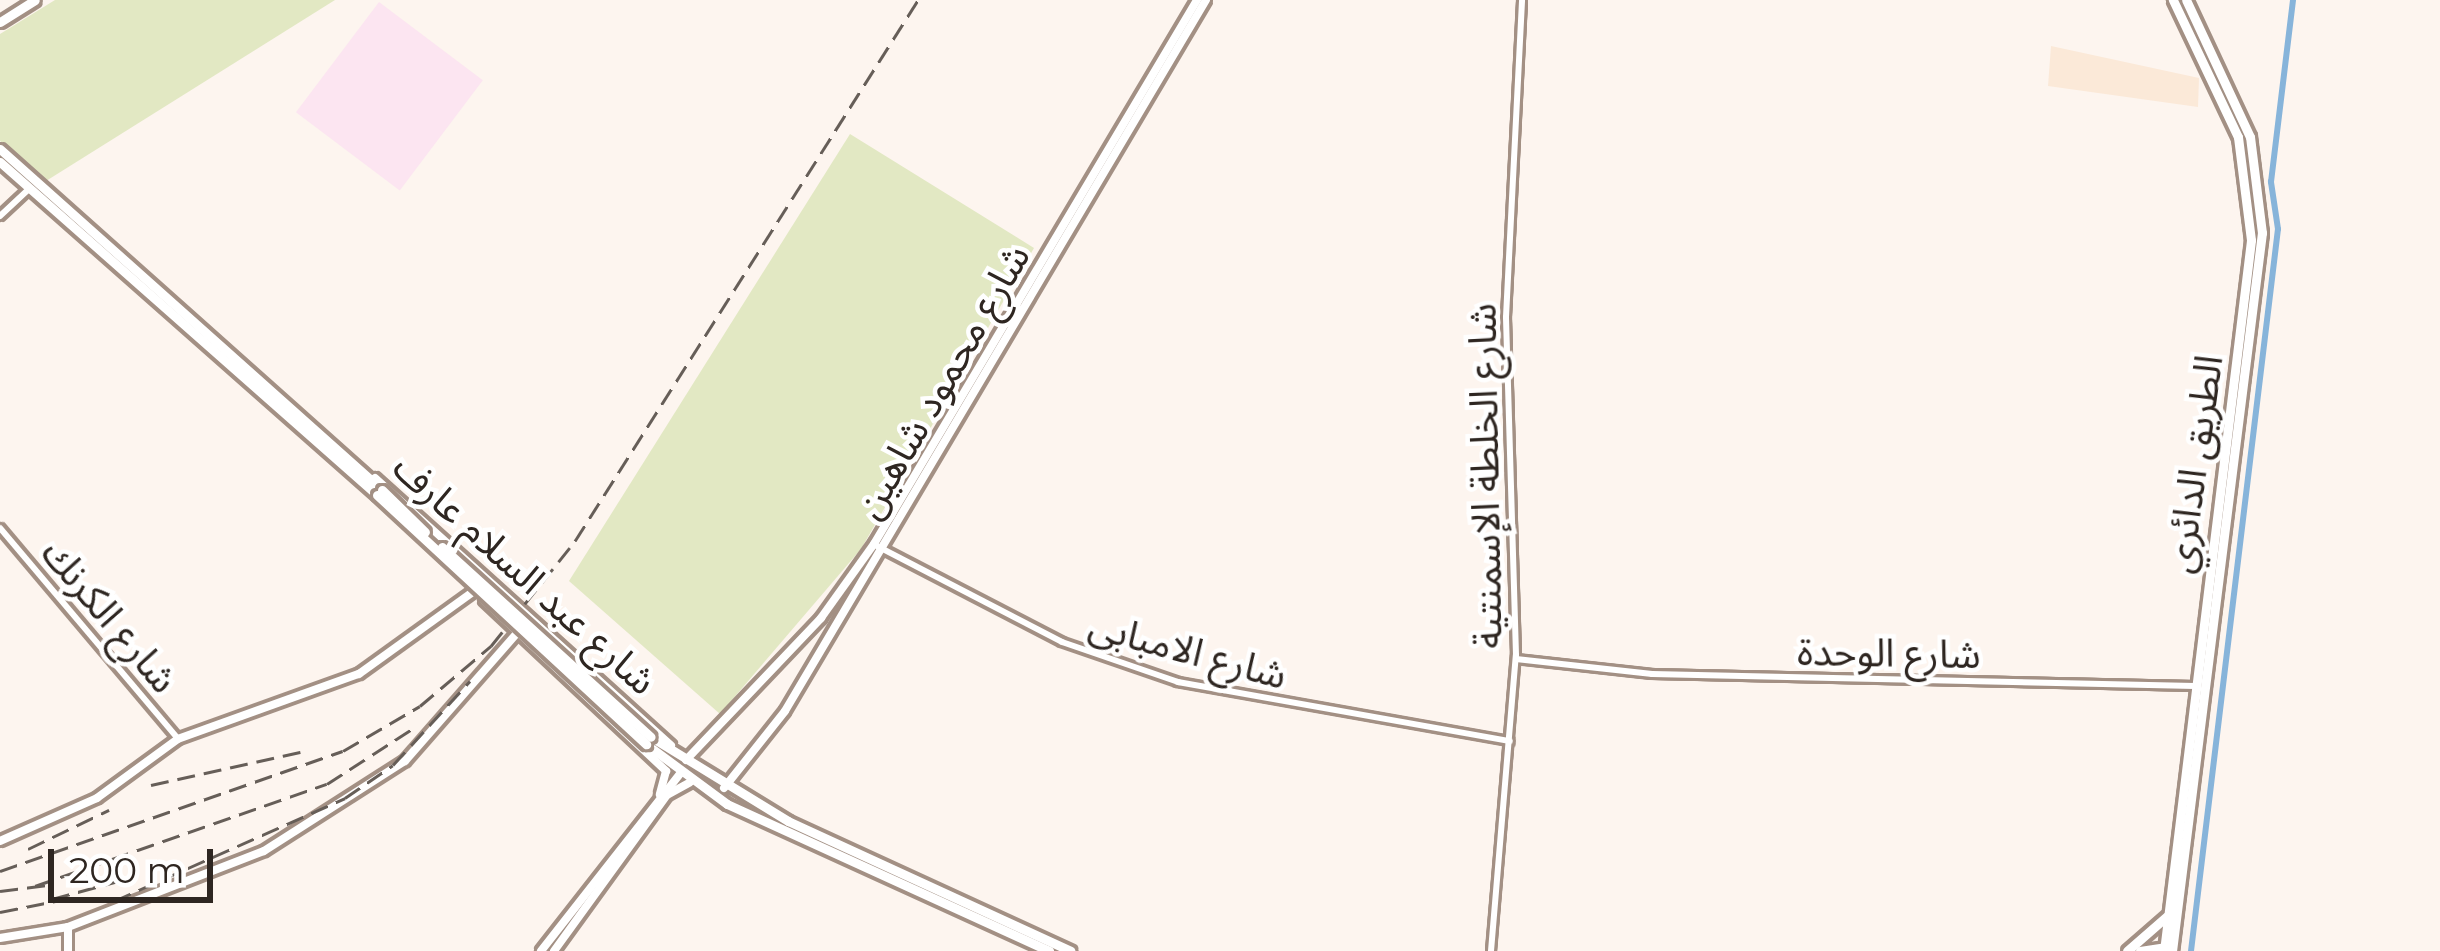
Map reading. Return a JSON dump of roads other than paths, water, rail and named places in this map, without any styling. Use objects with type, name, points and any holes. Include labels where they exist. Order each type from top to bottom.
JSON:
[{"type":"main road","points":[[5,0],[17,11]]},
{"type":"main road","points":[[0,22],[34,0]]},
{"type":"main road","name":"شارع محمود شاهين","points":[[724,788],[780,719],[953,411],[1202,0]]},
{"type":"main road","name":"الطريق الدائري","points":[[2167,950],[2167,916],[2250,266],[2247,169],[2174,0]]},
{"type":"main road","name":"الطريق الدائري","points":[[2167,950],[2228,562],[2259,281],[2258,175],[2186,0]]},
{"type":"main road","name":"شارع عبد السلام عارف","points":[[0,148],[355,463],[476,592],[666,772],[659,794]]},
{"type":"main road","name":"شارع عبد السلام عارف","points":[[0,162],[340,462],[486,581],[688,762],[724,788],[1070,951]]},
{"type":"main road","points":[[383,496],[685,778],[1049,951]]},
{"type":"main road","points":[[2218,509],[2232,512]]},
{"type":"main road","name":"شارع محمود شاهين","points":[[688,762],[808,633],[877,546]]},
{"type":"main road","points":[[2211,560],[2228,562]]},
{"type":"main road","points":[[0,841],[97,798],[178,739],[359,674],[486,581]]},
{"type":"main road","points":[[530,643],[541,630]]},
{"type":"main road","points":[[0,938],[68,927],[249,859],[359,794],[420,746],[518,632]]},
{"type":"main road","points":[[808,633],[821,642]]},
{"type":"main road","points":[[576,688],[587,672]]},
{"type":"main road","points":[[649,741],[688,762]]},
{"type":"main road","points":[[554,951],[558,937],[659,794],[685,778]]},
{"type":"main road","points":[[541,951],[558,937],[685,778]]},
{"type":"main road","points":[[2142,948],[2167,916]]},
{"type":"main road","points":[[68,927],[68,951]]},
{"type":"main road","points":[[2128,951],[2167,950]]},
{"type":"street","name":"شارع الخلطة الإسمنتية","points":[[1491,951],[1515,659],[1505,317],[1522,0]]},
{"type":"street","points":[[0,217],[30,188]]},
{"type":"street","name":"شارع الكرنك","points":[[0,528],[178,739]]},
{"type":"street","name":"شارع الامبابى","points":[[877,546],[1062,642],[1178,682],[1510,741]]},
{"type":"street","name":"شارع الوحدة","points":[[1515,659],[1582,668],[2195,686]]},
{"type":"waterway","points":[[2191,951],[2278,229],[2271,182],[2293,0]]},
{"type":"railway","points":[[0,871],[343,751],[420,706],[491,646],[575,541],[918,0]]},
{"type":"railway","points":[[114,901],[345,798],[393,765],[470,681]]},
{"type":"railway","points":[[35,886],[327,784],[415,727]]},
{"type":"railway","points":[[151,785],[309,750]]},
{"type":"railway","points":[[28,849],[109,810]]},
{"type":"railway","points":[[52,899],[133,877]]},
{"type":"railway","points":[[0,891],[48,885]]},
{"type":"railway","points":[[0,912],[71,898]]}]
